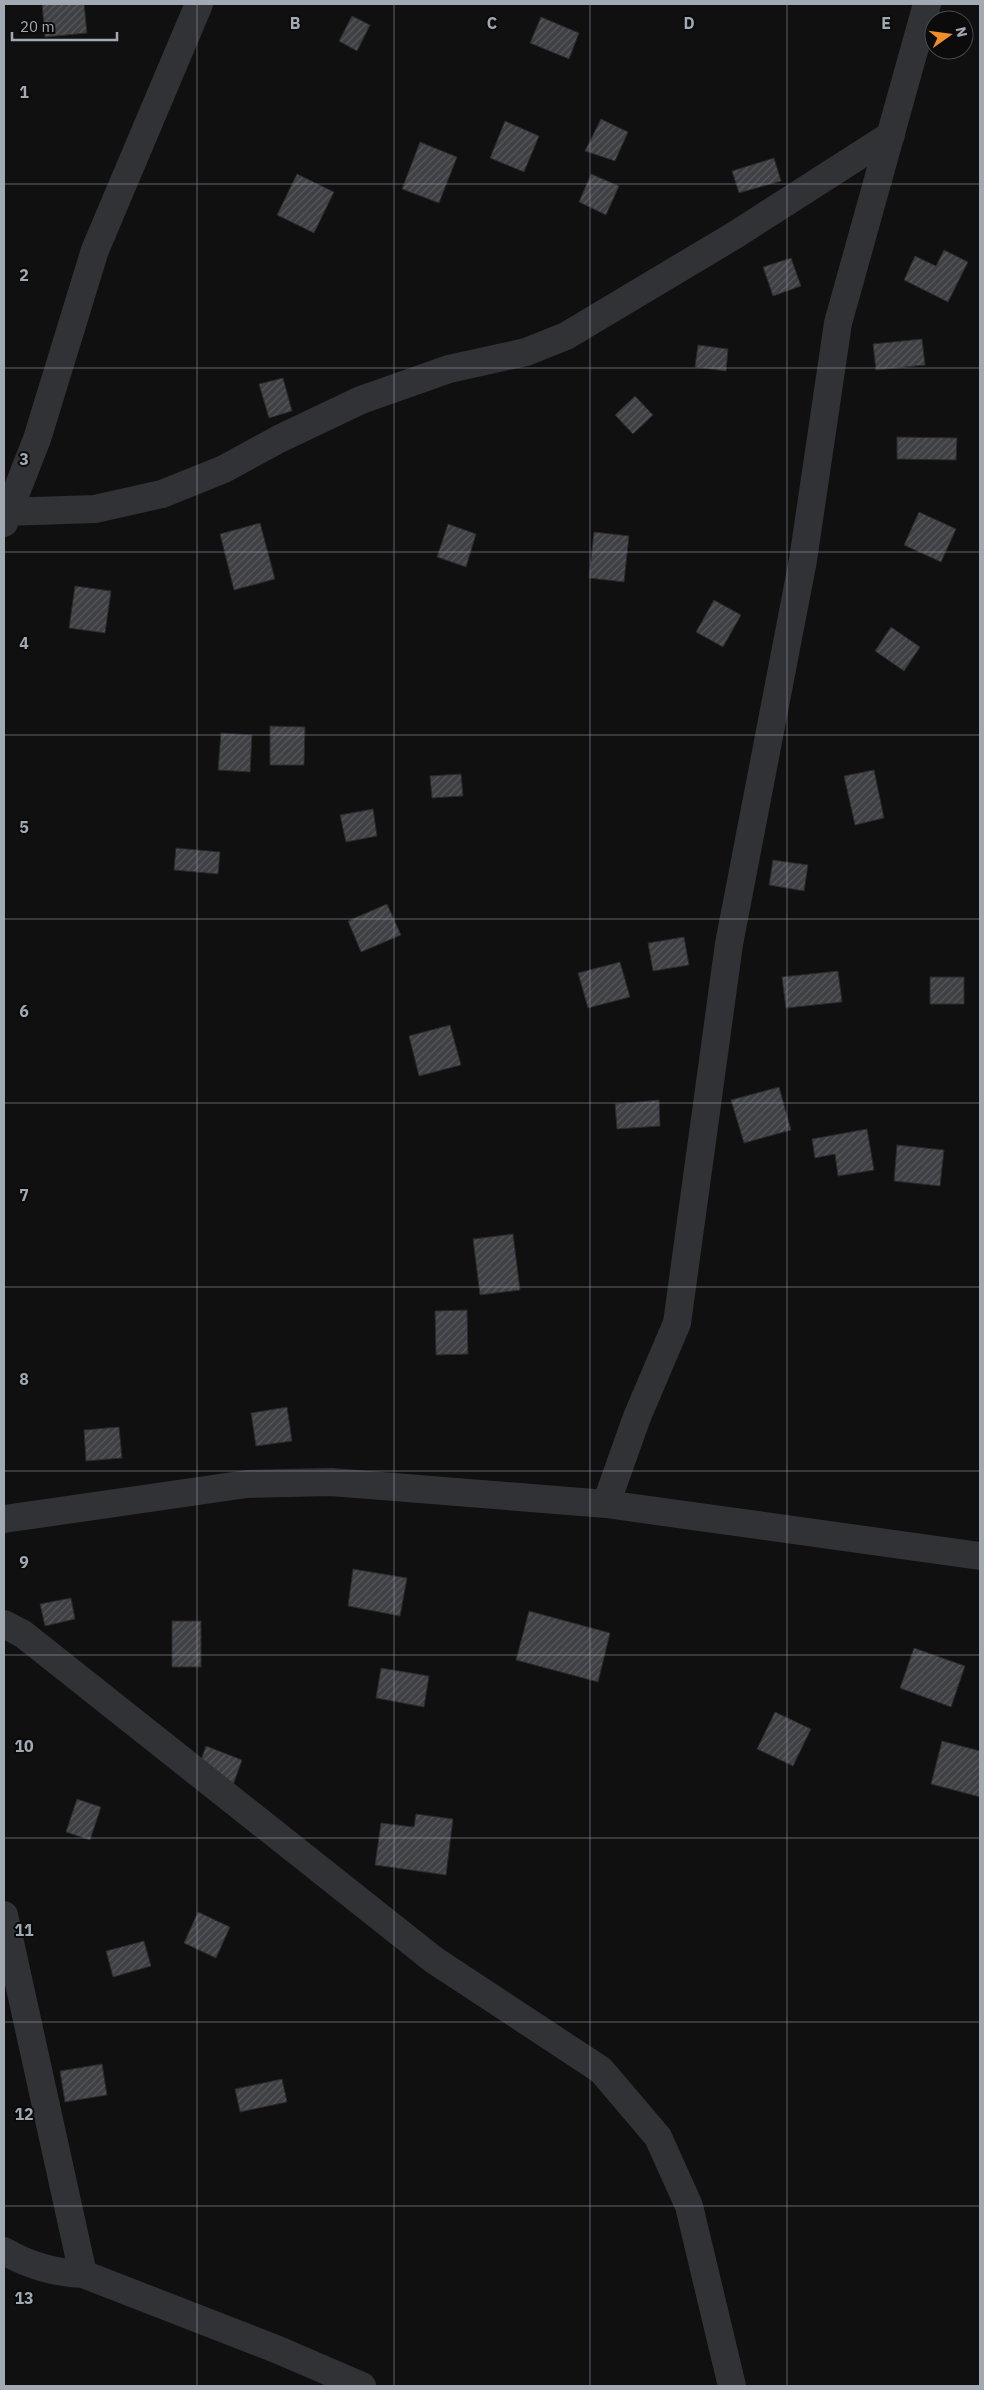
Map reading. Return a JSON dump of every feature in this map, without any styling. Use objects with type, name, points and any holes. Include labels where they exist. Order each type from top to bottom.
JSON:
[{"type":"street","points":[[199,4],[96,250],[37,439],[5,516],[95,509],[162,494],[224,470],[279,439],[361,400],[449,370],[526,352],[566,336],[735,235],[891,135]]},
{"type":"street","points":[[606,1504],[636,1417],[677,1323],[729,944],[803,560],[838,323],[927,4]]},
{"type":"street","points":[[4,1519],[164,1495],[257,1484],[331,1482],[606,1504],[980,1556]]},
{"type":"street","points":[[4,1624],[31,1640],[434,1960],[601,2070],[658,2138],[689,2206],[732,2386]]},
{"type":"street","points":[[4,1915],[83,2274]]},
{"type":"street","points":[[4,2252],[59,2273],[83,2274],[276,2349],[362,2386]]},
{"type":"building","points":[[42,4],[84,4],[87,33],[45,37]]},
{"type":"building","points":[[352,16],[370,25],[357,51],[339,41]]},
{"type":"building","points":[[541,17],[579,33],[569,59],[530,43]]},
{"type":"building","points":[[601,119],[628,132],[615,161],[585,151]]},
{"type":"building","points":[[505,121],[539,136],[524,172],[490,158]]},
{"type":"building","points":[[420,142],[457,157],[439,203],[402,189]]},
{"type":"building","points":[[774,158],[781,181],[739,193],[732,171]]},
{"type":"building","points":[[297,174],[334,192],[314,233],[277,215]]},
{"type":"building","points":[[591,174],[619,186],[606,215],[579,202]]},
{"type":"building","points":[[944,250],[968,262],[948,302],[904,280],[915,256],[936,266]]},
{"type":"building","points":[[791,258],[801,286],[773,296],[763,267]]},
{"type":"building","points":[[922,339],[925,365],[876,370],[873,344]]},
{"type":"building","points":[[698,345],[728,349],[726,371],[695,367]]},
{"type":"building","points":[[283,378],[292,411],[269,418],[259,384]]},
{"type":"building","points":[[635,396],[653,415],[633,434],[615,415]]},
{"type":"building","points":[[897,437],[957,438],[956,460],[897,459]]},
{"type":"building","points":[[919,512],[956,529],[941,562],[904,545]]},
{"type":"building","points":[[260,523],[275,579],[234,590],[220,534]]},
{"type":"building","points":[[448,524],[476,534],[466,567],[437,557]]},
{"type":"building","points":[[594,532],[629,536],[624,582],[589,578]]},
{"type":"building","points":[[75,586],[111,591],[105,633],[69,628]]},
{"type":"building","points":[[714,600],[741,615],[723,647],[696,632]]},
{"type":"building","points":[[891,627],[920,647],[904,671],[875,651]]},
{"type":"building","points":[[270,726],[305,727],[304,765],[270,765]]},
{"type":"building","points":[[221,733],[252,735],[250,772],[218,770]]},
{"type":"building","points":[[874,770],[884,818],[855,825],[844,776]]},
{"type":"building","points":[[461,774],[463,796],[432,798],[430,776]]},
{"type":"building","points":[[373,809],[377,836],[346,842],[340,815]]},
{"type":"building","points":[[176,848],[220,852],[218,874],[174,870]]},
{"type":"building","points":[[773,860],[808,865],[804,891],[769,885]]},
{"type":"building","points":[[387,904],[401,935],[361,952],[348,921]]},
{"type":"building","points":[[684,937],[689,965],[653,971],[648,943]]},
{"type":"building","points":[[620,962],[630,997],[588,1008],[578,973]]},
{"type":"building","points":[[838,971],[842,1002],[786,1008],[782,977]]},
{"type":"building","points":[[930,977],[964,977],[964,1004],[930,1004]]},
{"type":"building","points":[[450,1025],[461,1065],[419,1076],[409,1036]]},
{"type":"building","points":[[779,1087],[791,1130],[744,1143],[731,1100]]},
{"type":"building","points":[[659,1100],[660,1126],[617,1129],[615,1104]]},
{"type":"building","points":[[867,1129],[874,1170],[838,1176],[835,1154],[815,1158],[812,1139]]},
{"type":"building","points":[[897,1145],[944,1150],[940,1186],[894,1181]]},
{"type":"building","points":[[513,1234],[520,1290],[480,1295],[473,1239]]},
{"type":"building","points":[[467,1310],[468,1354],[436,1355],[435,1311]]},
{"type":"building","points":[[287,1407],[292,1441],[256,1446],[251,1413]]},
{"type":"building","points":[[119,1427],[122,1458],[86,1461],[84,1430]]},
{"type":"building","points":[[353,1569],[407,1578],[400,1616],[348,1606]]},
{"type":"building","points":[[71,1598],[75,1619],[45,1626],[40,1604]]},
{"type":"building","points":[[529,1611],[610,1633],[598,1682],[516,1660]]},
{"type":"building","points":[[172,1621],[201,1621],[201,1667],[172,1667]]},
{"type":"building","points":[[914,1648],[965,1666],[951,1707],[900,1688]]},
{"type":"building","points":[[381,1668],[429,1676],[424,1707],[376,1698]]},
{"type":"building","points":[[775,1712],[811,1729],[793,1766],[757,1749]]},
{"type":"building","points":[[942,1741],[980,1751],[980,1797],[931,1784]]},
{"type":"building","points":[[206,1746],[242,1760],[233,1785],[197,1771]]},
{"type":"building","points":[[77,1799],[101,1807],[90,1840],[66,1832]]},
{"type":"building","points":[[416,1814],[453,1819],[446,1875],[375,1865],[381,1823],[414,1827]]},
{"type":"building","points":[[198,1912],[230,1927],[216,1958],[184,1943]]},
{"type":"building","points":[[144,1941],[151,1966],[113,1977],[106,1951]]},
{"type":"building","points":[[102,2064],[107,2095],[65,2102],[60,2071]]},
{"type":"building","points":[[282,2079],[287,2102],[240,2112],[235,2089]]}]
